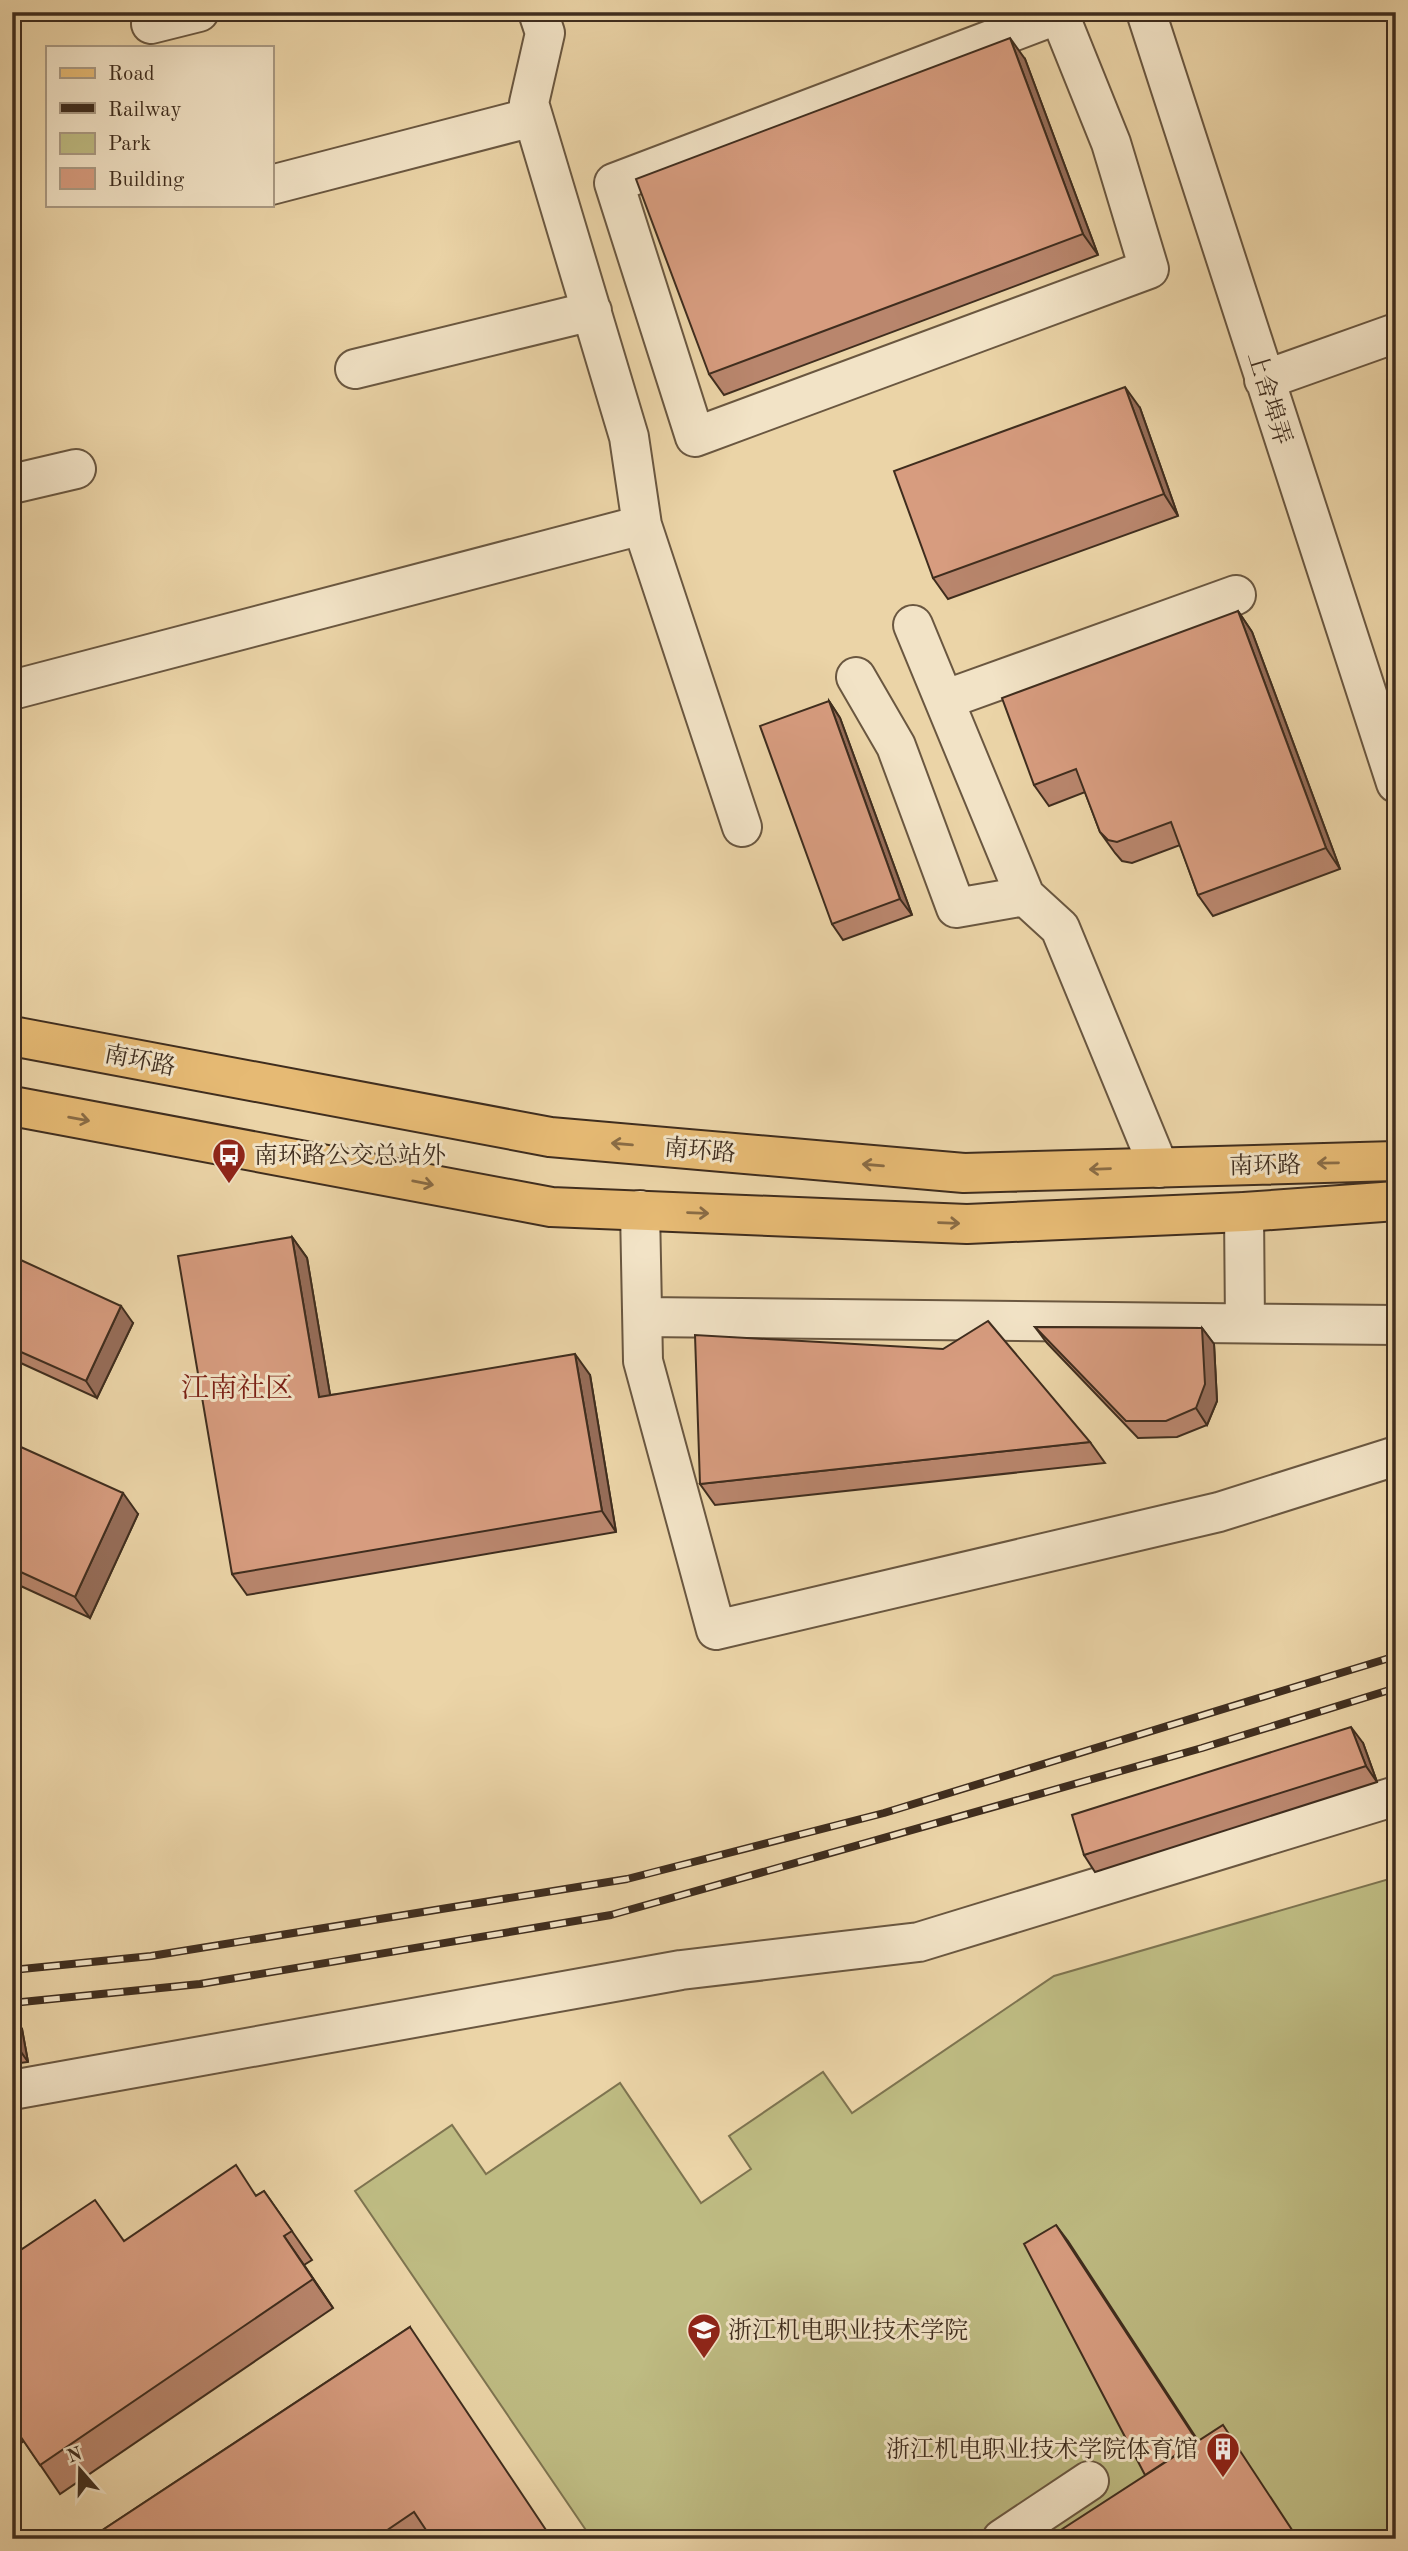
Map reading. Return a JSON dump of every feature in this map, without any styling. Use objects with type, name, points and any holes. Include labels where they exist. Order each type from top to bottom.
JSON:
[{"type":"main road","name":"南环路","points":[[12,1036],[550,1137],[964,1173],[1396,1161]]},
{"type":"main road","name":"南环路","points":[[12,1106],[551,1206],[967,1224],[1244,1212],[1396,1200]]},
{"type":"street","points":[[151,24],[199,12]]},
{"type":"street","points":[[538,12],[545,33],[529,103],[629,437],[642,525],[742,827]]},
{"type":"street","name":"上舍埠弄","points":[[1146,12],[1193,149],[1264,380],[1396,783]]},
{"type":"street","points":[[1062,13],[1111,143],[1149,269],[695,437],[614,183],[1062,13]]},
{"type":"street","points":[[273,184],[534,117]]},
{"type":"street","points":[[355,369],[592,311]]},
{"type":"street","points":[[1264,380],[1396,333]]},
{"type":"street","points":[[12,484],[76,469]]},
{"type":"street","points":[[12,690],[642,525]]},
{"type":"street","points":[[944,700],[1236,595]]},
{"type":"street","points":[[913,625],[1025,896],[1060,929],[1158,1168]]},
{"type":"street","points":[[856,677],[896,746],[956,908],[1025,896]]},
{"type":"street","points":[[640,1210],[643,1361],[716,1630],[1219,1512],[1396,1455]]},
{"type":"street","points":[[1244,1212],[1245,1323]]},
{"type":"street","points":[[643,1317],[1396,1325]]},
{"type":"street","points":[[12,2090],[681,1970],[919,1942],[1396,1796]]},
{"type":"street","points":[[1002,2539],[1089,2480]]},
{"type":"green space","name":"浙江机电职业技术学院","points":[[1396,1877],[1396,2539],[592,2539],[355,2191],[452,2125],[486,2174],[620,2083],[701,2203],[751,2169],[729,2136],[823,2072],[852,2113],[1054,1976]]},
{"type":"building","points":[[1010,38],[1083,234],[709,374],[636,179]]},
{"type":"building","points":[[1125,387],[1164,494],[933,578],[894,471]]},
{"type":"building","points":[[1238,611],[1326,848],[1198,895],[1171,822],[1117,842],[1108,840],[1100,832],[1076,769],[1034,785],[1002,698]]},
{"type":"building","points":[[829,701],[900,899],[832,924],[760,726]]},
{"type":"building","points":[[292,1237],[319,1397],[575,1354],[602,1511],[232,1574],[178,1256]]},
{"type":"building","points":[[12,1256],[121,1306],[86,1381],[12,1348]]},
{"type":"building","points":[[988,1321],[1090,1442],[700,1484],[695,1335],[943,1349]]},
{"type":"building","points":[[1035,1327],[1202,1328],[1205,1384],[1196,1408],[1166,1421],[1126,1421]]},
{"type":"building","points":[[12,1443],[123,1493],[75,1597],[12,1568]]},
{"type":"building","points":[[1351,1727],[1366,1766],[1084,1855],[1072,1815]]},
{"type":"building","points":[[12,2022],[17,2046],[12,2046]]},
{"type":"building","points":[[236,2165],[256,2196],[264,2191],[292,2231],[284,2236],[313,2279],[40,2465],[12,2424],[12,2246],[18,2243],[22,2249],[95,2200],[124,2241]]},
{"type":"building","points":[[1056,2225],[1197,2441],[1145,2475],[1024,2244]]},
{"type":"building","points":[[410,2327],[552,2539],[432,2539],[414,2512],[374,2539],[89,2539]]},
{"type":"building","name":"浙江机电职业技术学院体育馆","points":[[1223,2425],[1298,2539],[1047,2539]]},
{"type":"railway","points":[[12,1970],[151,1956],[627,1879],[884,1813],[1396,1656]]},
{"type":"railway","points":[[12,2003],[200,1984],[611,1915],[1202,1748],[1396,1688]]},
{"type":"place","name":"南环路公交总站外","points":[[229,1185]]},
{"type":"place","name":"浙江机电职业技术学院","points":[[704,2360]]},
{"type":"place","name":"浙江机电职业技术学院体育馆","points":[[1223,2479]]},
{"type":"district","name":"江南社区","points":[[237,1387]]}]
